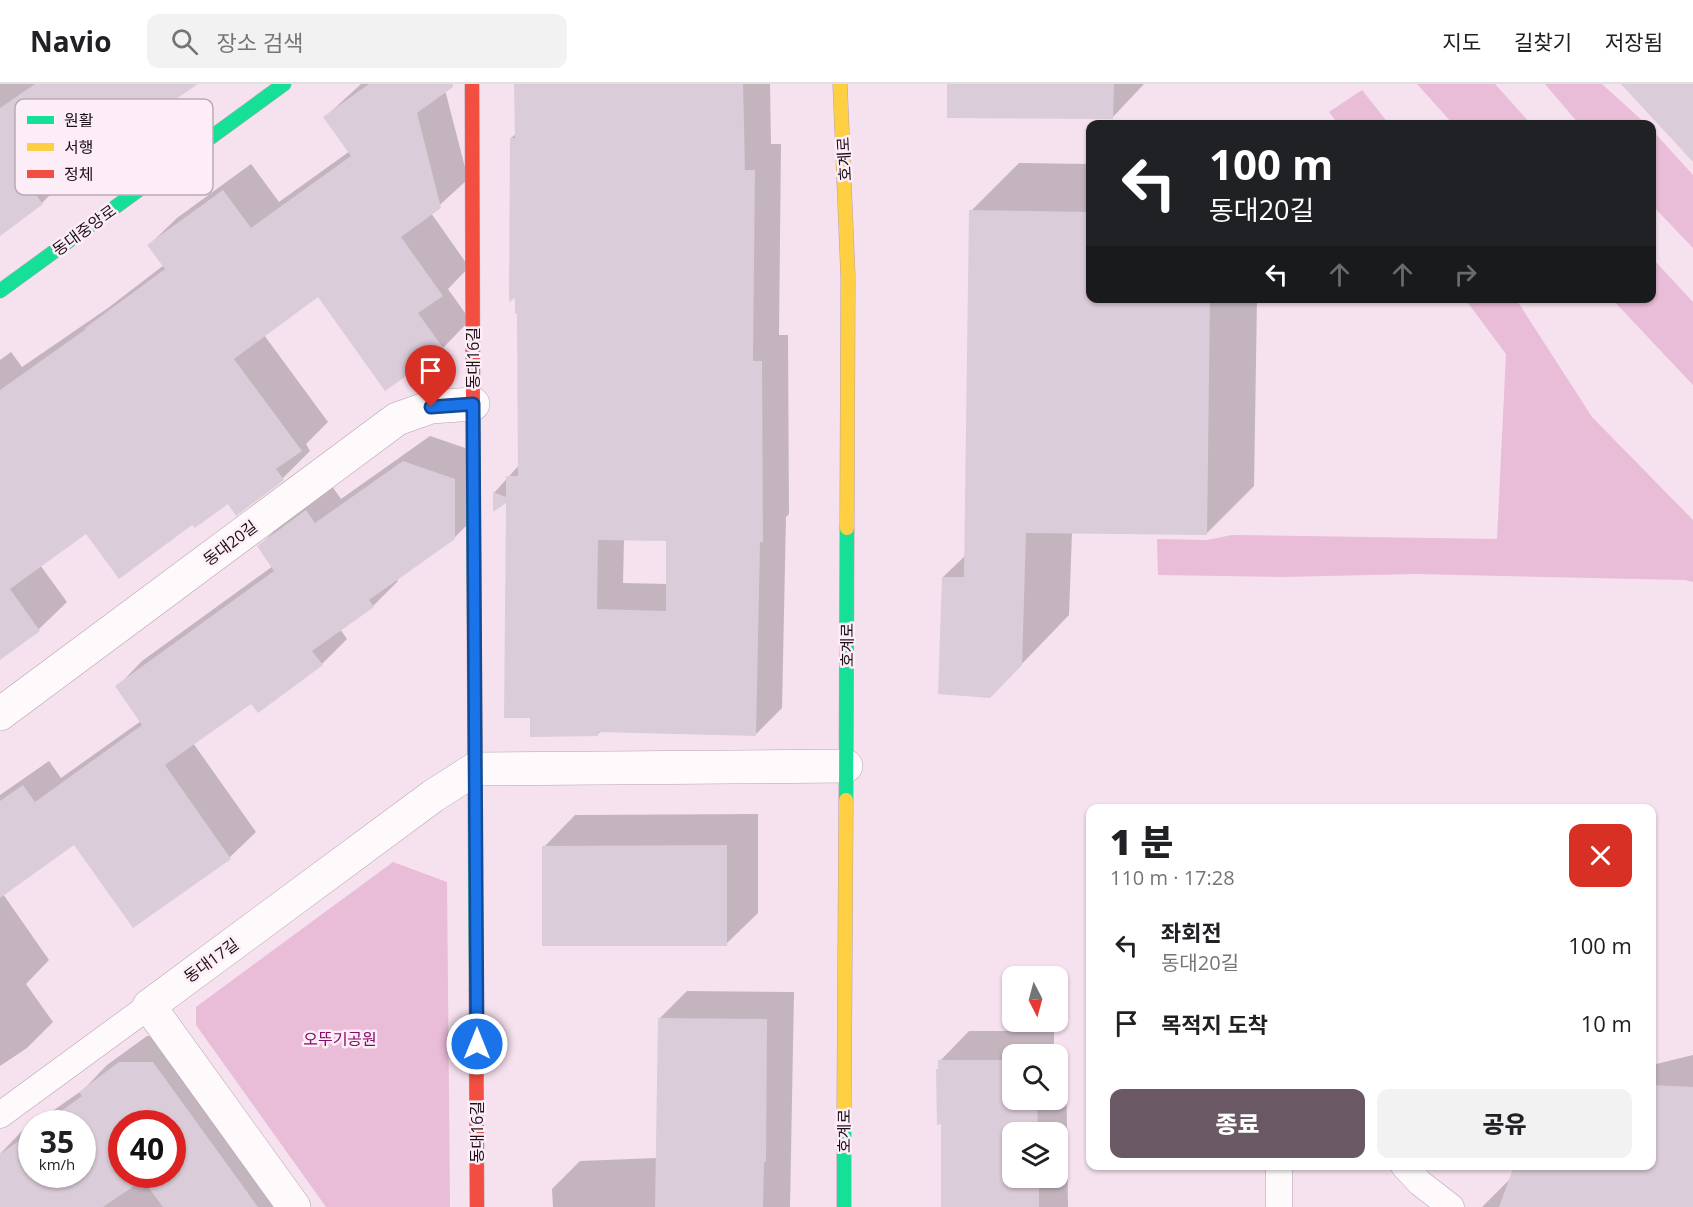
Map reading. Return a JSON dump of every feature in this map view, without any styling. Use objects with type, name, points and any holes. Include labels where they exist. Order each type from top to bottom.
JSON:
[{"type":"street","name":"동대중앙로","points":[[213,136],[284,84]]},
{"type":"street","name":"동대16길","points":[[472,84],[477,1207]]},
{"type":"street","name":"호계로","points":[[840,84],[848,277],[844,1207]]},
{"type":"street","name":"동대중앙로","points":[[0,291],[132,195]]},
{"type":"street","name":"동대20길","points":[[0,714],[397,419],[431,407],[473,404]]},
{"type":"street","points":[[475,769],[846,766]]},
{"type":"street","name":"동대17길","points":[[149,1006],[433,796],[475,769]]},
{"type":"street","points":[[149,1006],[294,1207]]},
{"type":"lane","points":[[0,1115],[149,1006]]},
{"type":"lane","points":[[1279,1170],[1279,1207]]},
{"type":"lane","points":[[1408,1170],[1420,1183],[1451,1207]]},
{"type":"green space","points":[[1417,84],[1495,84],[1527,120],[1449,120]]},
{"type":"green space","points":[[1545,84],[1602,84],[1642,120],[1576,120]]},
{"type":"green space","points":[[1362,90],[1386,120],[1335,120],[1329,112]]},
{"type":"green space","points":[[1656,134],[1693,175],[1693,248],[1656,209]]},
{"type":"green space","points":[[1656,262],[1693,302],[1693,385],[1616,303],[1656,303]]},
{"type":"green space","points":[[1468,303],[1519,303],[1592,417],[1693,520],[1693,582],[1416,574],[1281,577],[1158,575],[1157,539],[1207,540],[1232,535],[1497,539],[1506,354]]},
{"type":"green space","name":"오뚜기공원","points":[[393,862],[447,882],[450,1207],[326,1207],[196,1025],[196,1007]]},
{"type":"building","points":[[35,84],[198,84],[176,99],[15,99],[15,195],[36,195],[43,204],[0,236],[0,108]]},
{"type":"building","points":[[369,84],[453,84],[453,87],[417,113],[441,208],[401,237],[443,296],[418,313],[444,349],[385,391],[318,297],[234,359],[302,451],[276,469],[284,480],[236,516],[228,504],[195,528],[192,525],[119,579],[86,534],[10,589],[40,631],[0,660],[0,390],[165,269],[147,245],[223,190],[251,228],[351,156],[323,117]]},
{"type":"building","points":[[514,84],[743,84],[745,170],[755,170],[753,361],[762,361],[763,542],[760,542],[756,736],[598,732],[598,736],[530,737],[530,718],[504,718],[506,503],[493,512],[493,492],[506,497],[506,476],[518,476],[517,314],[515,314],[515,298],[509,302],[510,138],[515,138]],"holes":[[[598,540],[666,541],[666,611],[597,609]]]},
{"type":"building","points":[[947,84],[1114,84],[1113,119],[947,118]]},
{"type":"building","points":[[1621,84],[1693,84],[1693,162],[1656,120]]},
{"type":"building","points":[[969,210],[1086,212],[1086,303],[1210,303],[1207,535],[1026,533],[1022,665],[990,698],[938,694],[942,577],[964,577]]},
{"type":"building","points":[[403,461],[455,479],[455,539],[369,600],[374,607],[312,651],[323,665],[258,713],[251,704],[165,765],[231,859],[133,928],[74,845],[0,898],[0,801],[23,785],[35,802],[142,725],[115,686],[274,571],[257,546],[306,510],[315,523]]},
{"type":"building","points":[[727,845],[727,946],[542,946],[542,846]]},
{"type":"building","points":[[658,1018],[767,1019],[766,1162],[764,1162],[763,1207],[655,1207]]},
{"type":"building","points":[[938,1060],[1002,1060],[1002,1110],[1037,1110],[1038,1122],[1002,1122],[1002,1188],[1039,1188],[1039,1207],[941,1207],[941,1124],[937,1125],[936,1069],[938,1069]]},
{"type":"building","points":[[119,1062],[153,1062],[258,1207],[163,1207],[149,1188],[186,1188],[186,1110],[108,1110],[108,1188],[131,1188],[103,1207],[0,1207],[0,1154],[18,1142],[18,1188],[96,1188],[96,1110],[62,1110],[82,1096],[79,1092]]},
{"type":"building","points":[[1656,1085],[1693,1087],[1693,1207],[1499,1207],[1513,1170],[1656,1170]]},
{"type":"traffic: fast","points":[[213,136],[284,84]]},
{"type":"traffic: fast","points":[[0,291],[132,195]]},
{"type":"traffic: fast","points":[[473,418],[476,990]]},
{"type":"traffic: fast","points":[[846,800],[847,528]]},
{"type":"traffic: fast","points":[[844,1113],[844,1207]]},
{"type":"traffic: slow","points":[[840,84],[848,277],[847,528]]},
{"type":"traffic: slow","points":[[844,1113],[846,800]]},
{"type":"traffic: jam","points":[[472,84],[473,418]]},
{"type":"traffic: jam","points":[[476,990],[477,1207]]},
{"type":"route","points":[[431,407],[473,404],[477,1044]]}]
